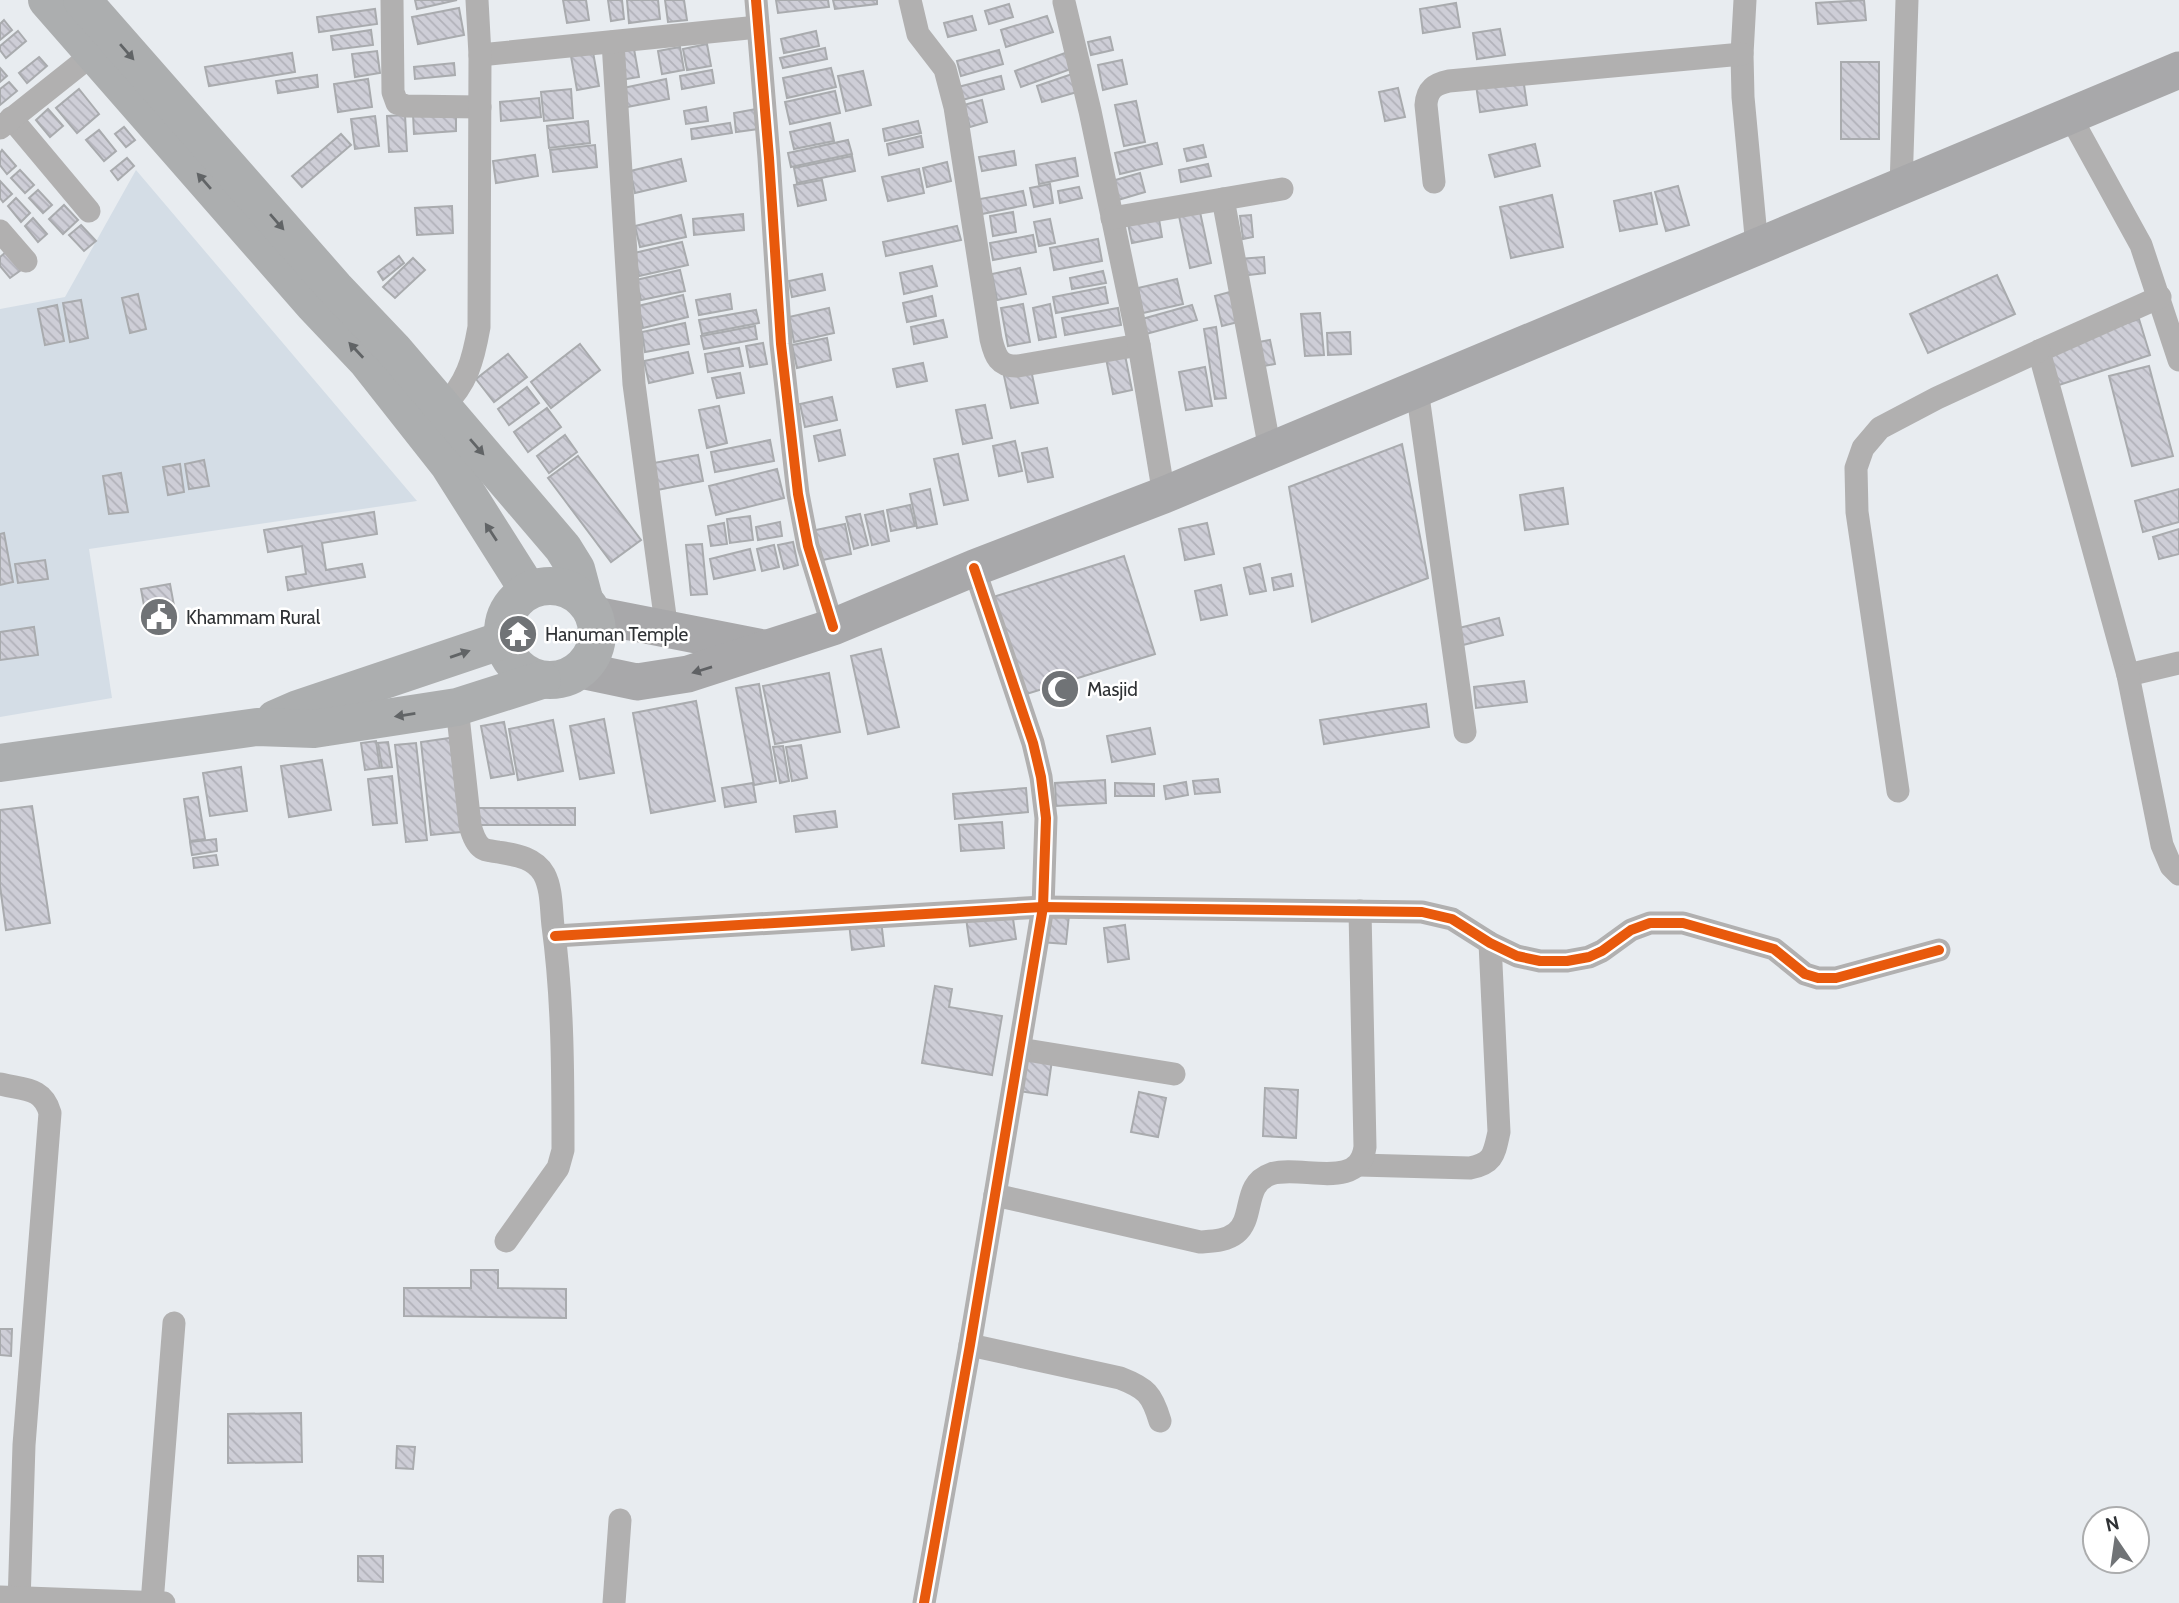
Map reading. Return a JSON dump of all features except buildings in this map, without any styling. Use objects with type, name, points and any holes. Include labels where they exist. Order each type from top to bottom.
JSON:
[{"type":"highway","points":[[47,0],[314,305],[367,361],[449,466],[528,590]]},
{"type":"highway","points":[[0,763],[257,727],[314,729],[457,707],[542,680],[562,679],[580,670],[593,654],[598,635],[576,569],[563,548],[394,350],[335,288],[82,0]]},
{"type":"highway","points":[[542,680],[524,673],[510,659],[503,640],[504,620],[513,602],[528,590],[548,585],[567,588],[590,607]]},
{"type":"highway","points":[[257,727],[298,709],[503,640]]},
{"type":"main road","points":[[580,670],[637,682],[688,674],[833,627],[1164,495],[2179,70]]},
{"type":"main road","points":[[590,607],[667,631],[767,649]]},
{"type":"street","points":[[391,0],[393,92],[397,103],[406,106],[480,107]]},
{"type":"street","points":[[443,407],[457,393],[472,364],[479,327],[480,55],[477,0]]},
{"type":"street","points":[[756,0],[781,344],[798,494],[808,546],[833,627]]},
{"type":"street","points":[[910,0],[918,34],[945,69],[955,107],[996,357],[1002,364],[1018,366],[1139,345]]},
{"type":"street","points":[[1745,0],[1743,97],[1757,247]]},
{"type":"street","points":[[1901,187],[1907,0]]},
{"type":"street","points":[[1064,2],[1090,111],[1139,345],[1164,495]]},
{"type":"street","points":[[480,55],[758,27]]},
{"type":"street","points":[[613,42],[634,384],[667,631]]},
{"type":"street","points":[[89,211],[6,123],[93,54]]},
{"type":"street","points":[[1434,181],[1426,96],[1438,83],[1742,54]]},
{"type":"street","points":[[2070,116],[2141,245],[2179,360]]},
{"type":"street","points":[[1112,218],[1282,189]]},
{"type":"street","points":[[1223,199],[1270,450]]},
{"type":"street","points":[[0,231],[26,261]]},
{"type":"street","points":[[1898,790],[1857,512],[1856,468],[1863,448],[1880,428],[1937,398],[2160,297]]},
{"type":"street","points":[[2039,351],[2128,675],[2162,845],[2171,866],[2179,874]]},
{"type":"street","points":[[1417,389],[1465,732]]},
{"type":"street","points":[[924,1603],[1043,907],[1046,818],[1041,777],[1033,743],[974,569]]},
{"type":"street","points":[[2128,675],[2179,663]]},
{"type":"street","points":[[457,707],[470,825],[474,838],[483,849],[517,855],[538,866],[548,886],[555,936],[564,1150],[558,1168],[506,1241]]},
{"type":"street","points":[[555,936],[1043,907],[1422,912],[1452,919],[1517,956],[1540,961],[1567,961],[1589,957],[1631,930],[1650,923],[1684,923],[1774,949],[1805,974],[1818,978],[1836,978],[1939,950]]},
{"type":"street","points":[[995,1195],[1200,1242],[1220,1240],[1235,1234],[1242,1227],[1253,1190],[1264,1177],[1275,1173],[1336,1173],[1359,1165],[1364,1158],[1365,1147],[1360,911]]},
{"type":"street","points":[[1359,1165],[1470,1168],[1484,1165],[1492,1158],[1499,1132],[1490,943]]},
{"type":"street","points":[[1020,1049],[1174,1074]]},
{"type":"street","points":[[0,1084],[39,1093],[47,1100],[50,1113],[13,1599],[164,1603]]},
{"type":"street","points":[[152,1603],[174,1323]]},
{"type":"street","points":[[970,1345],[1120,1378],[1146,1391],[1154,1401],[1160,1421]]},
{"type":"street","points":[[614,1603],[620,1520]]},
{"type":"shaded area","points":[[136,170],[417,501],[89,549],[112,698],[0,717],[0,309],[65,297]]},
{"type":"cycle path","points":[[756,0],[781,344],[798,494],[808,546],[833,627]]},
{"type":"cycle path","points":[[924,1603],[1043,907],[1046,818],[1041,777],[1033,743],[974,568]]},
{"type":"cycle path","points":[[555,936],[1043,907],[1422,912],[1452,919],[1517,956],[1540,961],[1567,961],[1589,957],[1631,930],[1650,923],[1683,923],[1774,949],[1805,974],[1818,978],[1836,978],[1939,950]]},
{"type":"place","name":"Khammam Rural","points":[[159,617]]},
{"type":"place","name":"Hanuman Temple","points":[[518,634]]},
{"type":"place","name":"Masjid","points":[[1060,689]]}]
